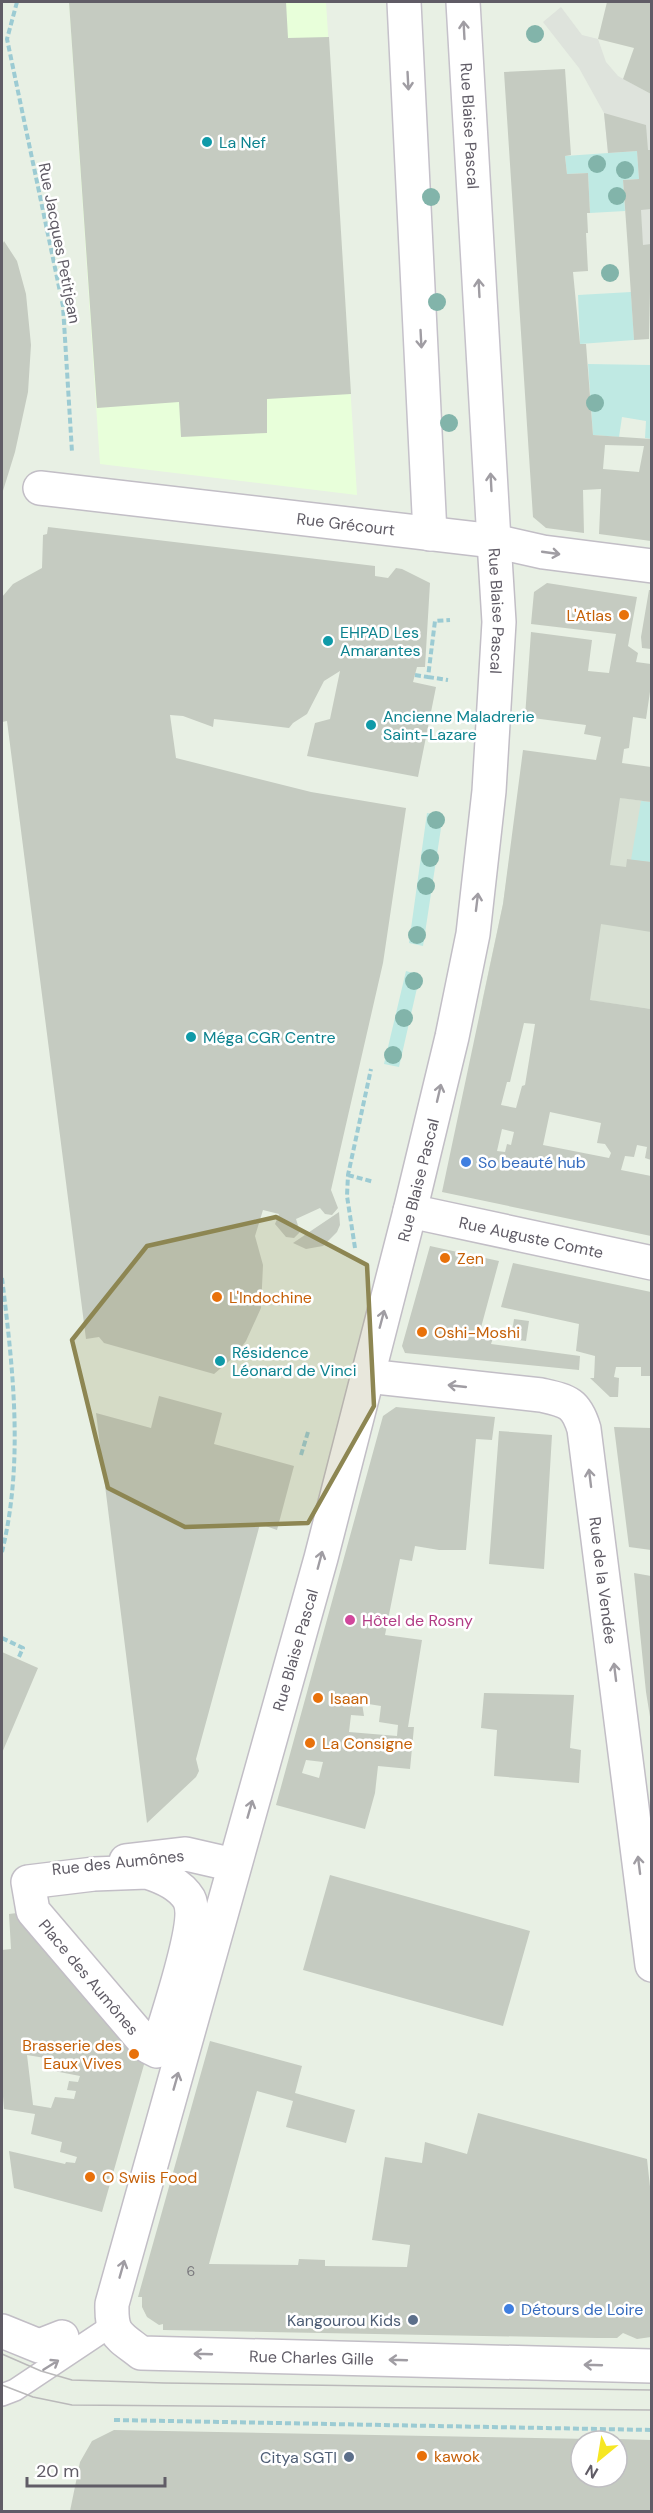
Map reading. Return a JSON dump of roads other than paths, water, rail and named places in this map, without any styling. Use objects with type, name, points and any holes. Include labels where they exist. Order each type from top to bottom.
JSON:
[{"type":"street","points":[[404,2],[430,534]]},
{"type":"street","name":"Rue Blaise Pascal","points":[[111,2326],[112,2304],[321,1558],[410,1212],[452,1037],[473,934],[489,791],[499,622],[463,2]]},
{"type":"street","name":"Rue Grécourt","points":[[40,488],[494,541],[543,552],[651,566]]},
{"type":"street","name":"Rue Auguste Comte","points":[[410,1212],[651,1263]]},
{"type":"street","name":"Rue de la Vendée","points":[[367,1376],[541,1395],[566,1400],[579,1412],[584,1430],[651,1965]]},
{"type":"street","name":"Rue des Aumônes","points":[[2,1875],[186,1854],[234,1865]]},
{"type":"street","name":"Place des Aumônes","points":[[147,1872],[165,1878],[178,1887],[189,1900],[193,1924],[157,2050],[149,2048],[33,1911],[28,1882],[147,1872]]},
{"type":"street","name":"Rue Charles Gille","points":[[111,2326],[120,2337],[141,2353],[651,2366]]},
{"type":"street","points":[[2,2331],[39,2346],[62,2337]]},
{"type":"lane","points":[[2,2395],[15,2390],[111,2326]]},
{"type":"tram line","points":[[2,2354],[41,2371],[72,2380],[652,2390]]},
{"type":"tram line","points":[[2,2385],[33,2397],[72,2405],[652,2410]]},
{"type":"place","name":"La Nef","points":[[207,142]]},
{"type":"place","name":"L'Atlas","points":[[624,615]]},
{"type":"place","name":"EHPAD Les Amarantes","points":[[328,641]]},
{"type":"place","name":"Ancienne Maladrerie Saint-Lazare","points":[[371,725]]},
{"type":"place","name":"Méga CGR Centre","points":[[191,1037]]},
{"type":"place","name":"So beauté hub","points":[[466,1162]]},
{"type":"place","name":"Zen","points":[[445,1258]]},
{"type":"place","name":"L'Indochine","points":[[217,1297]]},
{"type":"place","name":"Oshi-Moshi","points":[[422,1332]]},
{"type":"place","name":"Résidence Léonard de Vinci","points":[[220,1361]]},
{"type":"place","name":"Hôtel de Rosny","points":[[350,1620]]},
{"type":"place","name":"Isaan","points":[[318,1698]]},
{"type":"place","name":"La Consigne","points":[[310,1743]]},
{"type":"place","name":"Brasserie des Eaux Vives","points":[[134,2054]]},
{"type":"place","name":"O Swiis Food","points":[[90,2177]]},
{"type":"place","name":"Détours de Loire","points":[[509,2309]]},
{"type":"place","name":"Kangourou Kids","points":[[413,2320]]},
{"type":"place","name":"kawok","points":[[422,2456]]},
{"type":"place","name":"Citya SGTI","points":[[349,2457]]}]
